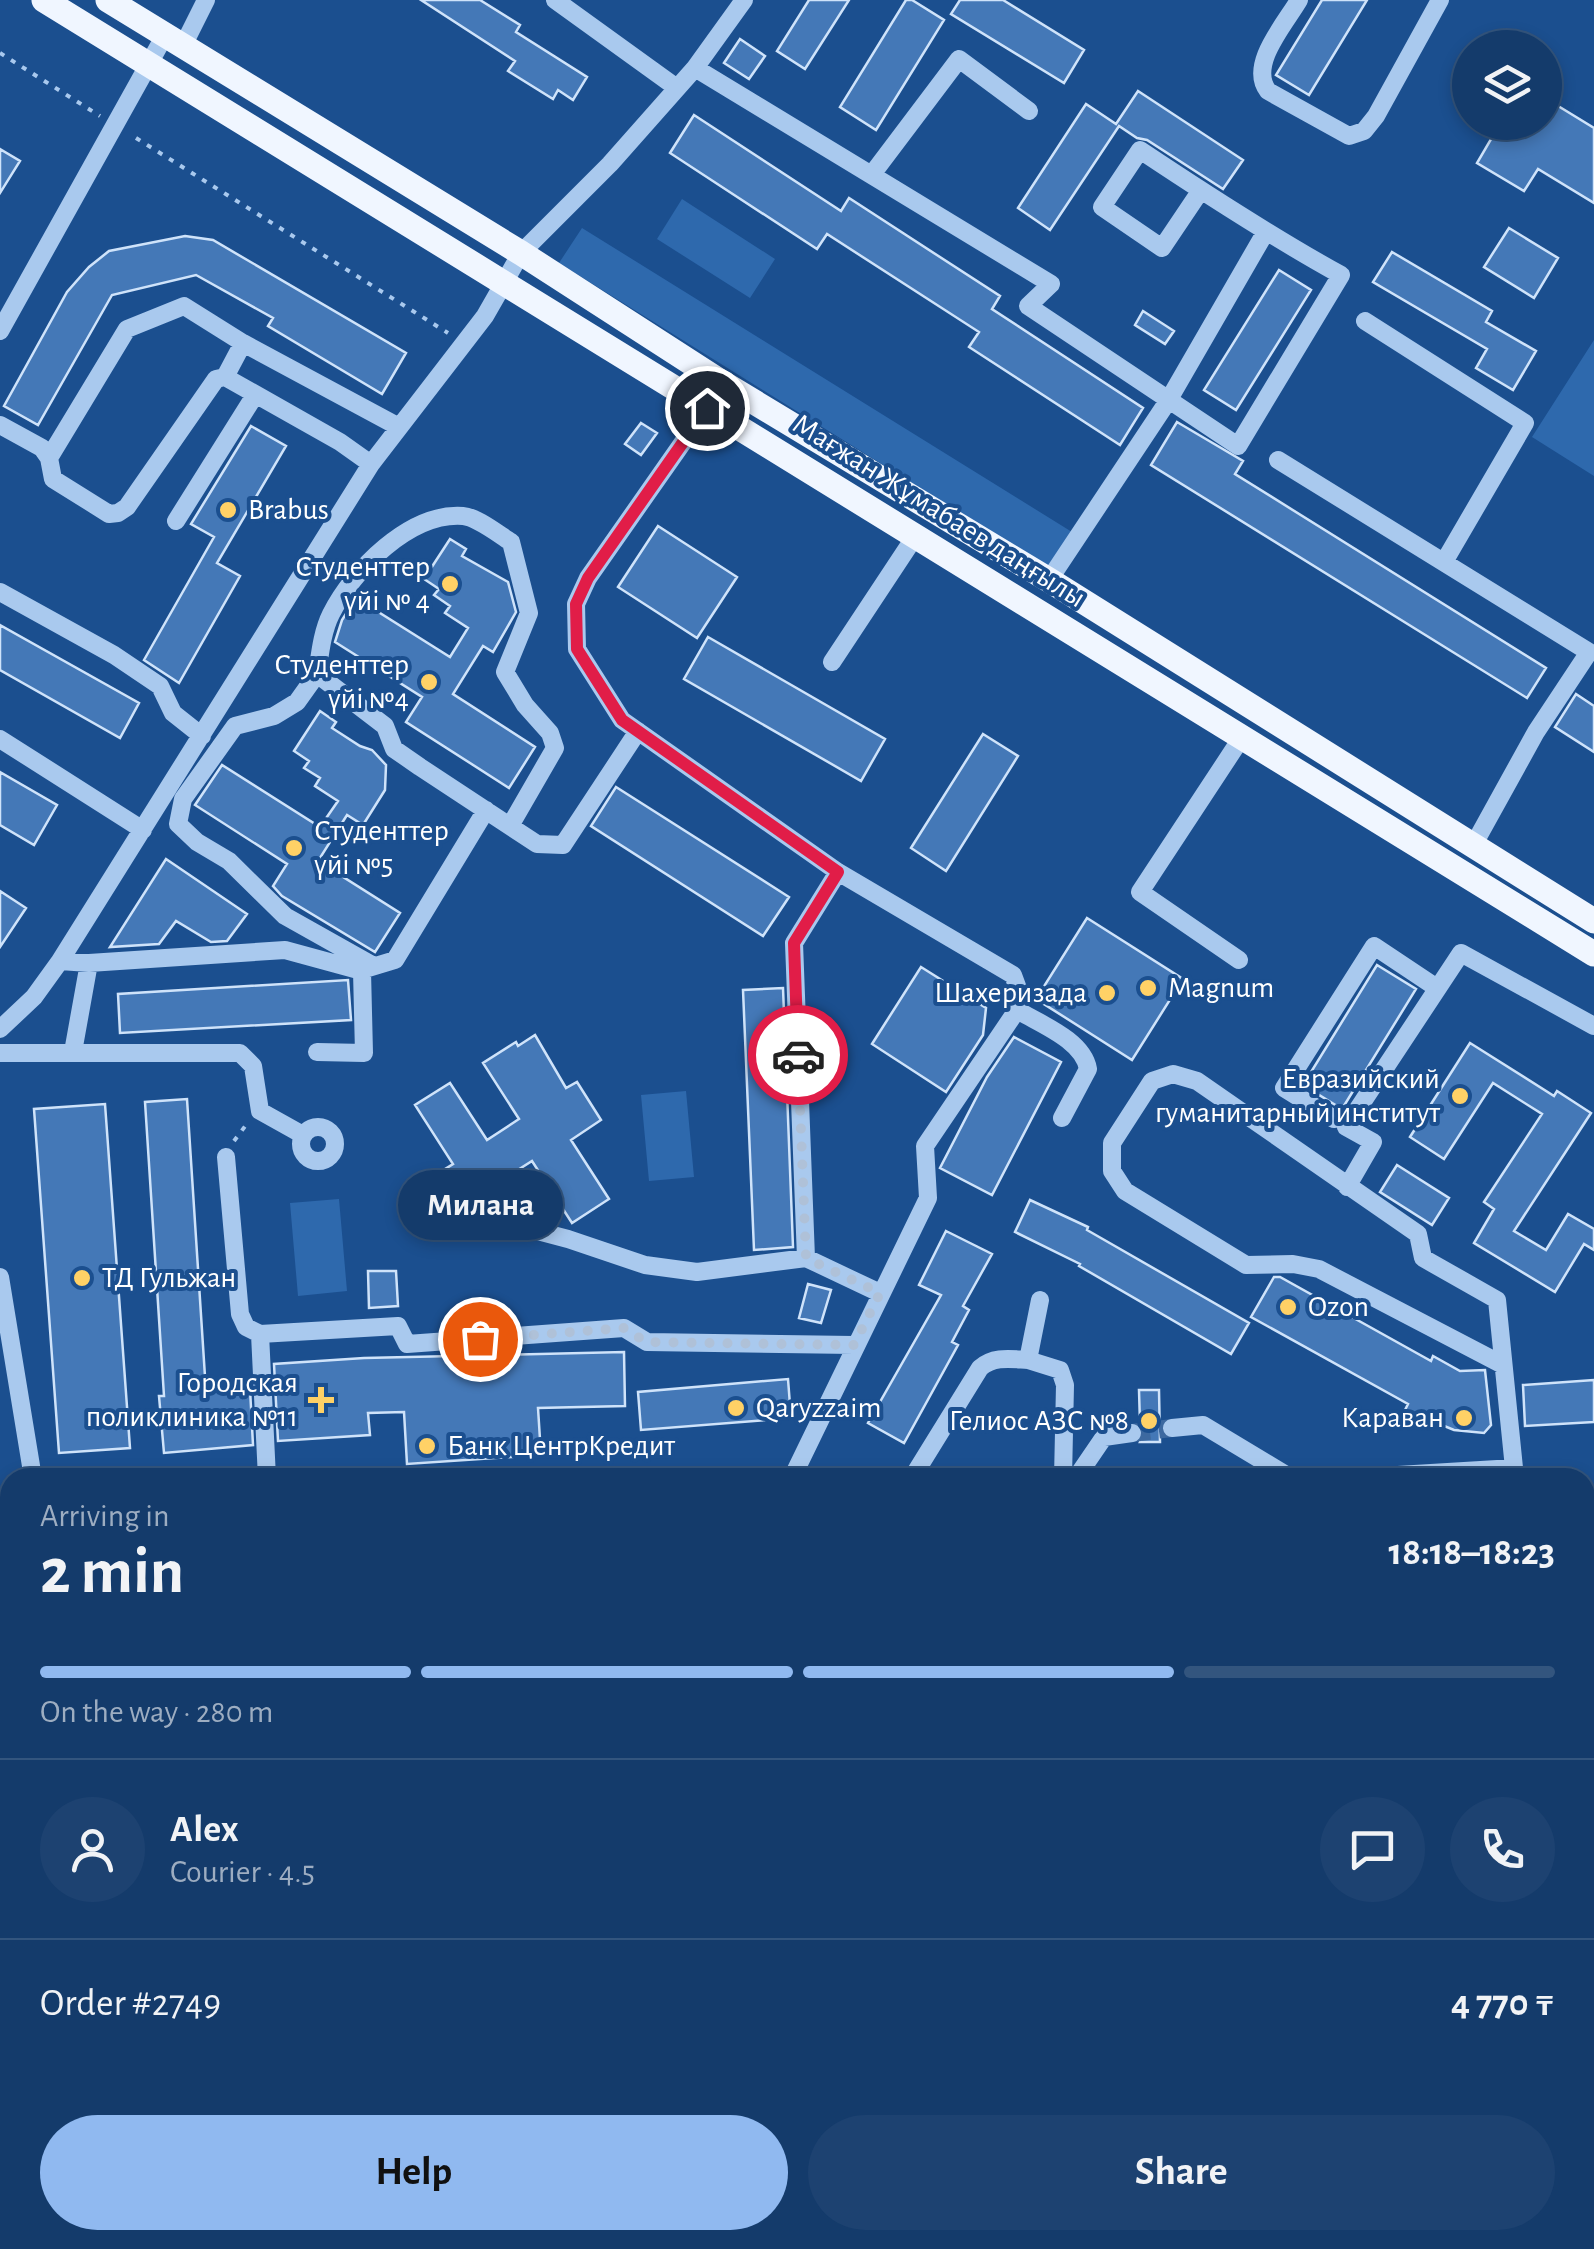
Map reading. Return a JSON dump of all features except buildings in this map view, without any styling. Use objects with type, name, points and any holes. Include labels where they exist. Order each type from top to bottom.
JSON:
[{"type":"main road","name":"Мағжан Жұмабаев даңғылы","points":[[44,0],[1594,954]]},
{"type":"main road","name":"Мағжан Жұмабаев даңғылы","points":[[108,0],[1594,921]]},
{"type":"street","points":[[0,331],[147,66],[174,41],[206,0]]},
{"type":"street","points":[[555,0],[678,88]]},
{"type":"street","points":[[0,1029],[34,997],[60,960],[371,464],[486,316],[521,253],[610,164],[678,88],[744,0]]},
{"type":"street","points":[[1299,0],[1260,66],[1260,81],[1268,91],[1349,136],[1364,131],[1376,116],[1440,0]]},
{"type":"street","points":[[872,173],[959,59],[1029,111]]},
{"type":"street","points":[[695,68],[1052,284],[1028,306],[1238,446],[1341,275],[1265,233],[1201,190],[1140,150],[1102,207],[1162,248],[1201,190]]},
{"type":"street","points":[[1049,580],[1168,401],[1265,233]]},
{"type":"street","points":[[49,458],[127,329],[184,306],[243,343],[399,428]]},
{"type":"street","points":[[1366,321],[1525,423],[1444,562]]},
{"type":"street","points":[[225,377],[243,343]]},
{"type":"street","points":[[0,425],[42,448],[49,458],[53,479],[110,514],[118,514],[147,480],[216,379],[225,377],[340,442],[371,464]]},
{"type":"street","points":[[176,521],[255,395]]},
{"type":"street","points":[[707,408],[588,578],[576,604],[577,649],[622,720],[838,872],[1013,974],[1020,994],[1016,1010],[925,1146],[928,1198],[797,1468]]},
{"type":"street","points":[[1278,460],[1591,648],[1536,732],[1473,846]]},
{"type":"street","points":[[368,968],[286,916],[228,861],[197,842],[178,824],[182,799],[235,726],[274,716],[297,702],[318,674],[320,647],[331,614],[364,566],[393,540],[426,523],[465,516],[510,542],[529,614],[506,672],[525,705],[550,733],[554,748],[510,826]]},
{"type":"street","points":[[832,662],[916,535]]},
{"type":"street","points":[[0,592],[114,655],[160,686],[173,713],[202,736]]},
{"type":"street","points":[[318,674],[385,726],[394,748],[537,844],[564,846],[638,731]]},
{"type":"street","points":[[1239,960],[1140,892],[1242,738]]},
{"type":"street","points":[[0,739],[144,830]]},
{"type":"street","points":[[60,960],[89,962],[285,950],[368,968],[395,960],[486,810]]},
{"type":"street","points":[[806,1258],[794,943],[838,872]]},
{"type":"street","points":[[1334,1120],[1284,1088],[1374,946],[1437,988]]},
{"type":"street","points":[[1347,1187],[1373,1142],[1346,1127],[1461,952],[1594,1026]]},
{"type":"street","points":[[74,1052],[89,962]]},
{"type":"street","points":[[317,1052],[364,1053],[368,968]]},
{"type":"street","points":[[1016,1010],[1078,1048],[1086,1060],[1088,1069],[1062,1118]]},
{"type":"street","points":[[0,1053],[240,1053],[253,1066],[260,1111],[303,1135]]},
{"type":"street","points":[[1504,1365],[1319,1269],[1293,1264],[1246,1264],[1125,1191],[1112,1170],[1112,1143],[1152,1081],[1173,1074],[1197,1081],[1418,1234],[1423,1258],[1497,1300],[1504,1365],[1514,1468]]},
{"type":"street","points":[[226,1157],[240,1314],[246,1327],[260,1334],[398,1326],[408,1344],[624,1328],[646,1342],[854,1345]]},
{"type":"street","points":[[492,1219],[568,1239],[645,1266],[698,1272],[806,1258],[880,1293]]},
{"type":"street","points":[[0,1277],[31,1468]]},
{"type":"street","points":[[1028,1360],[1040,1300]]},
{"type":"street","points":[[260,1334],[267,1468]]},
{"type":"street","points":[[918,1468],[980,1368],[997,1359],[1028,1360],[1060,1370],[1065,1385],[1063,1468]]},
{"type":"street","points":[[1172,1428],[1203,1424],[1276,1468]]},
{"type":"street","points":[[1083,1468],[1104,1437],[1132,1433]]},
{"type":"path","points":[[0,53],[100,116]]},
{"type":"path","points":[[136,138],[464,344]]},
{"type":"path","points":[[226,1157],[237,1135],[260,1111]]},
{"type":"shaded area","points":[[682,199],[775,259],[750,298],[657,239]]},
{"type":"shaded area","points":[[582,228],[1072,532],[1047,567],[559,263]]},
{"type":"shaded area","points":[[1594,340],[1594,476],[1532,437]]},
{"type":"shaded area","points":[[686,1091],[694,1177],[649,1181],[641,1095]]},
{"type":"shaded area","points":[[339,1199],[347,1291],[298,1296],[290,1203]]},
{"type":"tunnel","points":[[1132,1433],[1172,1428]]},
{"type":"way so far","points":[[480,1339],[624,1328],[646,1342],[854,1345],[880,1293],[806,1258],[798,1055]]},
{"type":"place","name":"Brabus","points":[[228,510]]},
{"type":"place","name":"Студенттер үйі № 4","points":[[450,584]]},
{"type":"place","name":"Студенттер үйі №4","points":[[429,682]]},
{"type":"place","name":"Студенттер үйі №5","points":[[294,848]]},
{"type":"place","name":"Magnum","points":[[1148,988]]},
{"type":"place","name":"Шахеризада","points":[[1107,993]]},
{"type":"place","name":"Евразийский гуманитарный институт","points":[[1460,1096]]},
{"type":"place","name":"ТД Гульжан","points":[[82,1278]]},
{"type":"place","name":"Ozon","points":[[1288,1307]]},
{"type":"place","name":"Милана","points":[[480,1339]]},
{"type":"place","name":"Городская поликлиника №11","points":[[321,1400]]},
{"type":"place","name":"Qaryzzaim","points":[[736,1408]]},
{"type":"place","name":"Караван","points":[[1464,1418]]},
{"type":"place","name":"Гелиос АЗС №8","points":[[1149,1421]]},
{"type":"place","name":"Банк ЦентрКредит","points":[[427,1446]]},
{"type":"route","points":[[707,408],[588,578],[576,604],[577,649],[622,720],[838,872],[794,943],[798,1055]]}]
